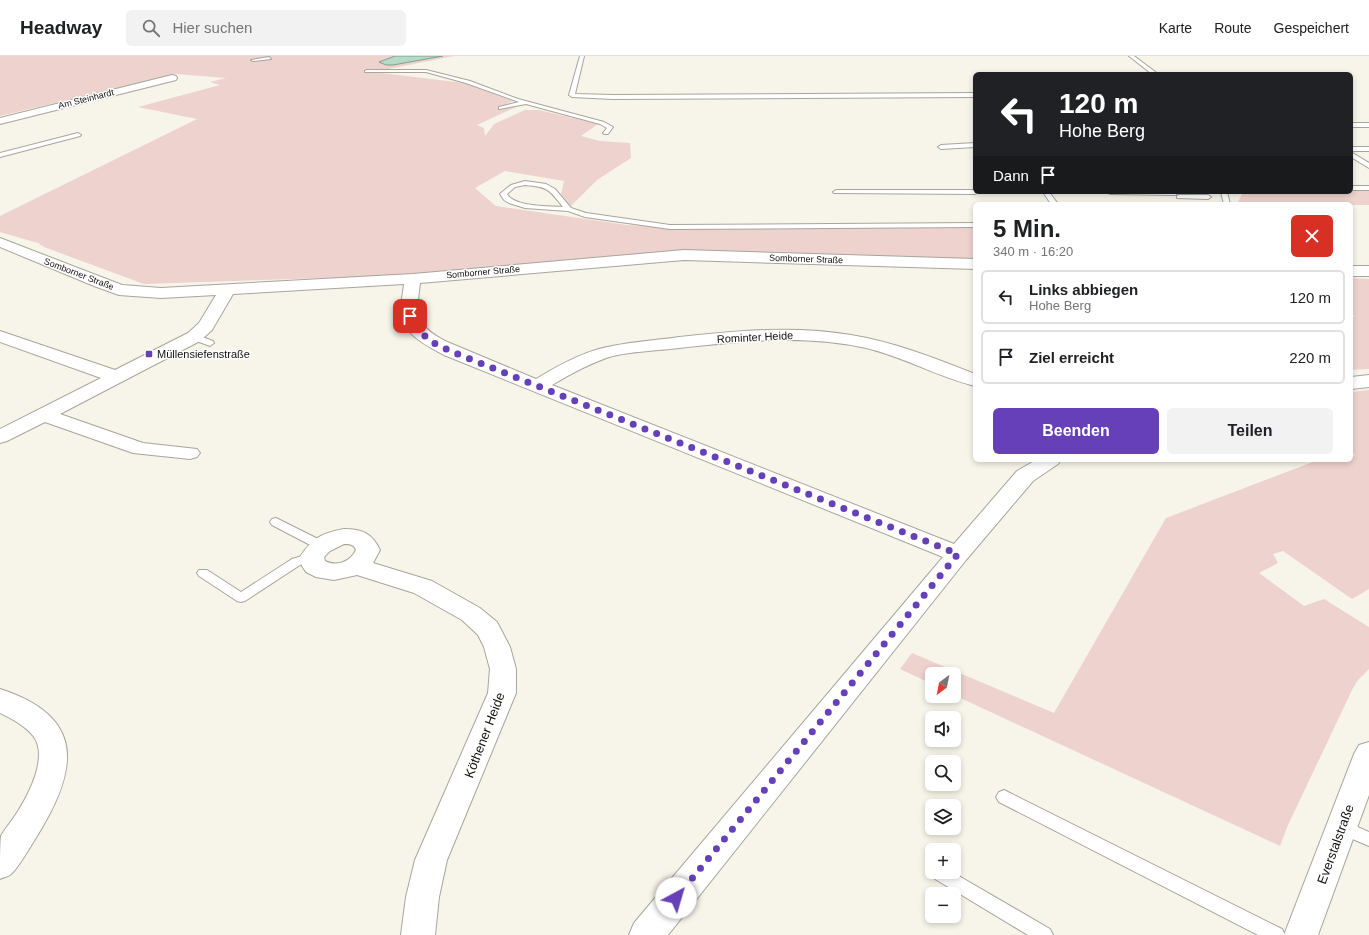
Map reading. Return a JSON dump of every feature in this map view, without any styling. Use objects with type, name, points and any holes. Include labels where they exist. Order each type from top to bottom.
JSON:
[{"type":"street","name":"Am Steinhardt","points":[[0,121],[172,78]]},
{"type":"street","name":"Somborner Straße","points":[[0,242],[93,281],[119,290],[161,293],[413,279],[605,261],[684,256],[973,264]]},
{"type":"street","points":[[1353,270],[1369,271]]},
{"type":"street","points":[[413,279],[410,316],[418,330],[432,342],[450,351],[958,554]]},
{"type":"street","points":[[0,437],[116,377],[202,340],[206,326],[227,290]]},
{"type":"street","name":"Rominter Heide","points":[[537,386],[575,365],[605,353],[632,348],[712,339],[786,334],[852,340],[884,347],[973,379]]},
{"type":"street","points":[[0,336],[116,377]]},
{"type":"street","points":[[1353,383],[1369,381]]},
{"type":"street","points":[[44,415],[140,449],[190,453]]},
{"type":"street","points":[[646,935],[958,554],[1025,476],[1048,462]]},
{"type":"street","points":[[343,536],[355,537],[367,545],[368,550],[366,556],[356,566],[342,571],[325,571],[314,566],[316,551],[333,538],[343,536]]},
{"type":"street","name":"Köthener Heide","points":[[356,566],[423,588],[471,614],[488,629],[497,647],[503,669],[502,693],[431,860],[425,878],[420,908],[418,935]]},
{"type":"street","points":[[0,700],[24,713],[39,724],[50,737],[54,752],[52,771],[45,790],[35,810],[0,864]]},
{"type":"street","name":"Everstalstraße","points":[[1301,935],[1355,833],[1369,754]]},
{"type":"lane","points":[[582,56],[572,95],[612,97],[973,95]]},
{"type":"lane","points":[[1131,56],[1152,72]]},
{"type":"lane","points":[[253,60],[269,59]]},
{"type":"lane","points":[[367,71],[426,71],[468,82],[491,92],[530,104],[602,123],[610,127],[606,133]]},
{"type":"lane","points":[[501,108],[516,104],[530,104]]},
{"type":"lane","points":[[1353,125],[1369,125]]},
{"type":"lane","points":[[0,155],[78,135]]},
{"type":"lane","points":[[941,147],[973,145]]},
{"type":"lane","points":[[1353,149],[1369,149]]},
{"type":"lane","points":[[960,151],[973,150]]},
{"type":"lane","points":[[1353,155],[1369,166]]},
{"type":"lane","points":[[1357,158],[1369,158]]},
{"type":"lane","points":[[569,209],[553,190],[544,185],[524,183],[513,186],[503,194],[506,199],[511,202],[525,206],[569,209],[585,215],[670,227],[973,225]]},
{"type":"lane","points":[[1353,188],[1369,188]]},
{"type":"lane","points":[[836,192],[973,192]]},
{"type":"lane","points":[[1175,194],[1208,197],[1205,194]]},
{"type":"lane","points":[[1175,194],[1185,202]]},
{"type":"lane","points":[[204,573],[241,598],[296,562],[316,551],[276,522]]},
{"type":"lane","points":[[1004,798],[1276,935]]},
{"type":"lane","points":[[949,879],[1044,935]]},
{"type":"shaded area","points":[[0,56],[454,56],[373,72],[464,83],[513,101],[500,107],[516,107],[477,125],[484,128],[485,136],[494,124],[525,110],[539,110],[598,124],[581,136],[600,141],[630,143],[631,158],[597,180],[571,206],[561,194],[564,181],[505,171],[475,188],[496,206],[627,225],[690,229],[973,227],[973,260],[684,250],[416,275],[144,284],[44,247],[38,243],[0,232],[0,216],[197,119],[138,107],[220,85],[210,82],[226,78],[176,74],[0,116]]},
{"type":"shaded area","points":[[395,56],[443,56],[393,65],[386,65],[379,62]]},
{"type":"shaded area","points":[[1353,191],[1369,191],[1369,205],[1353,205],[1353,202],[1238,202],[1242,194],[1353,194]]},
{"type":"shaded area","points":[[1353,278],[1369,279],[1369,369],[1353,370],[1353,317],[1355,317],[1353,315]]},
{"type":"shaded area","points":[[1369,390],[1369,589],[1352,599],[1283,551],[1273,554],[1278,563],[1259,573],[1304,606],[1324,599],[1369,627],[1369,669],[1358,680],[1353,688],[1288,825],[1280,846],[961,698],[961,674],[1054,713],[1166,518],[1313,462],[1353,462],[1353,456],[1356,455],[1353,454],[1353,392]]},
{"type":"shaded area","points":[[912,653],[945,667],[925,667],[925,681],[900,669]]},
{"type":"place","name":"Müllensiefenstraße","points":[[149,354]]},
{"type":"route","points":[[410,316],[418,330],[432,342],[450,351],[958,554],[676,898]]}]
